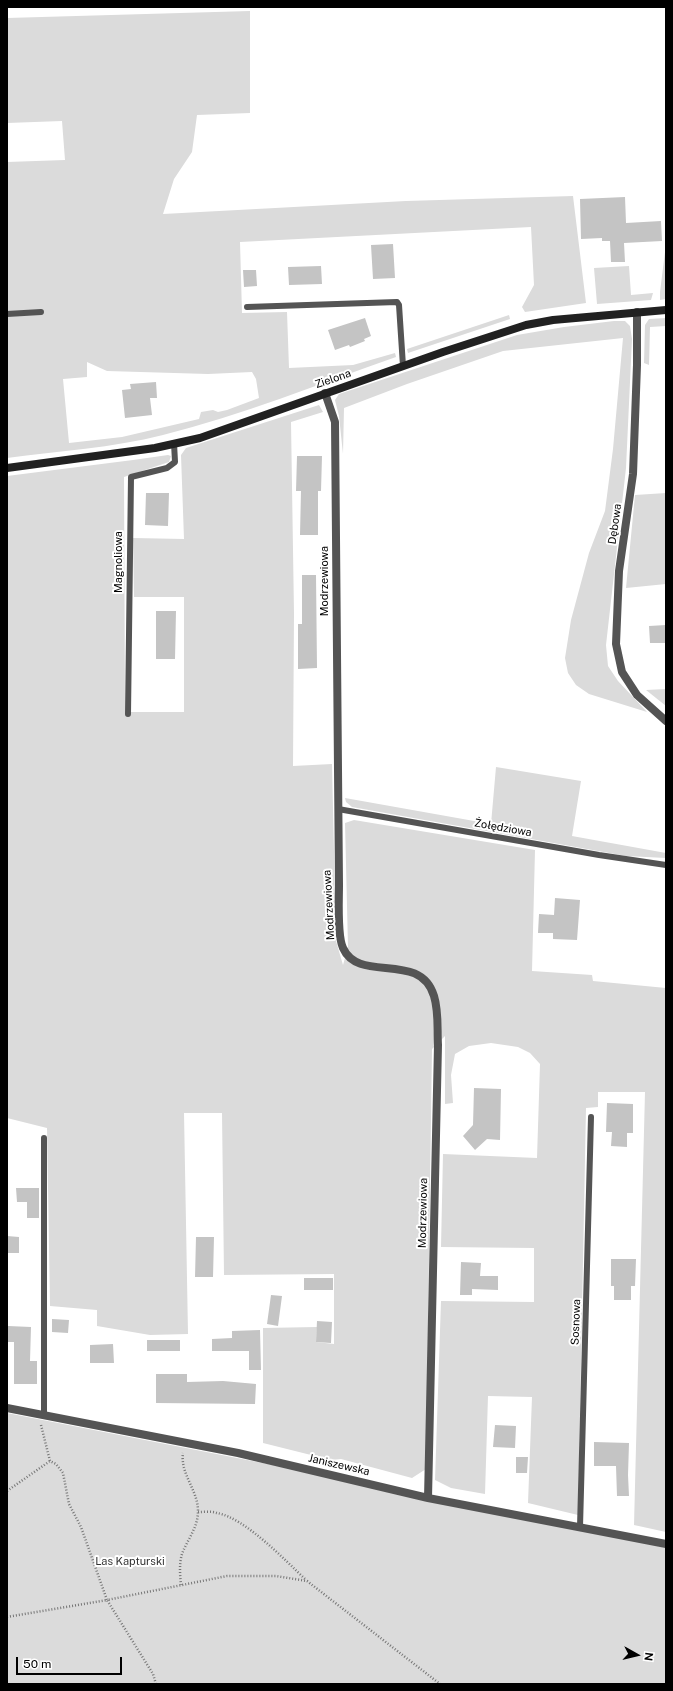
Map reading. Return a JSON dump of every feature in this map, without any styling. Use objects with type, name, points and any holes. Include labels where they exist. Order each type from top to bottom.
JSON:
[{"type":"street","name":"Zielona","points":[[7,468],[124,452],[200,438],[325,393],[526,325],[553,320],[666,310]]},
{"type":"street","name":"Dębowa","points":[[637,312],[637,365],[633,474],[619,571],[616,644],[622,672],[637,696],[666,721]]},
{"type":"street","name":"Modrzewiowa","points":[[325,393],[334,422],[339,884],[342,947],[349,958],[358,963],[409,972],[424,979],[430,987],[434,997],[437,1016],[438,1045],[428,1498]]},
{"type":"street","name":"Janiszewska","points":[[7,1408],[238,1453],[428,1498],[666,1544]]},
{"type":"lane","points":[[247,307],[398,302],[400,305],[403,366]]},
{"type":"lane","points":[[7,314],[41,312]]},
{"type":"lane","name":"Magnoliowa","points":[[128,714],[131,477],[167,468],[176,462],[174,443]]},
{"type":"lane","name":"Żołędziowa","points":[[338,809],[599,855],[666,865]]},
{"type":"lane","name":"Sosnowa","points":[[580,1527],[592,1117]]},
{"type":"lane","points":[[41,1415],[44,1138]]},
{"type":"path","points":[[41,1415],[50,1460],[56,1464],[63,1473],[69,1504],[81,1527],[107,1600],[153,1674],[156,1684]]},
{"type":"path","points":[[181,1585],[180,1568],[182,1554],[194,1531],[198,1512],[196,1496],[185,1473],[182,1460],[184,1443]]},
{"type":"path","points":[[7,1491],[50,1460]]},
{"type":"path","points":[[198,1512],[217,1512],[236,1520],[270,1546],[307,1581],[440,1684]]},
{"type":"path","points":[[7,1617],[107,1600],[227,1576],[276,1576],[307,1581]]},
{"type":"green space","points":[[250,11],[250,113],[197,115],[192,152],[174,179],[163,214],[406,201],[573,196],[586,303],[525,312],[522,307],[534,285],[531,227],[240,242],[242,313],[287,312],[289,368],[353,365],[395,353],[396,357],[251,409],[163,435],[105,446],[7,458],[7,162],[65,160],[62,121],[7,123],[7,18]],"holes":[[[87,362],[107,371],[208,374],[252,372],[256,379],[259,398],[227,410],[218,412],[213,410],[201,412],[199,419],[122,437],[69,443],[63,379],[87,377]]]},
{"type":"green space","points":[[666,244],[666,299],[660,300],[660,292]]},
{"type":"green space","points":[[629,266],[631,295],[653,293],[651,300],[597,304],[594,268]]},
{"type":"green space","points":[[509,315],[510,319],[408,353],[407,349]]},
{"type":"green space","points":[[666,318],[666,326],[650,327],[649,365],[644,363],[645,325],[649,319]]},
{"type":"green space","points":[[625,321],[630,326],[632,339],[626,468],[606,645],[608,666],[618,681],[647,712],[589,694],[576,685],[568,673],[565,658],[571,620],[589,553],[605,511],[613,449],[623,338],[503,351],[407,384],[344,408],[343,454],[339,416],[335,400],[339,394],[517,335],[564,327]]},
{"type":"green space","points":[[319,405],[323,412],[291,422],[294,614],[293,766],[332,764],[336,941],[343,965],[348,947],[345,823],[354,820],[535,850],[532,971],[592,975],[593,981],[666,988],[666,1532],[634,1525],[645,1092],[598,1092],[598,1107],[586,1108],[578,1515],[528,1503],[532,1397],[488,1396],[485,1494],[451,1488],[435,1480],[441,1301],[534,1302],[534,1248],[441,1247],[443,1154],[537,1158],[540,1064],[530,1053],[518,1047],[491,1043],[469,1046],[455,1054],[451,1075],[453,1103],[445,1104],[445,1036],[432,1049],[426,1469],[412,1478],[341,1459],[331,1460],[263,1443],[263,1328],[317,1327],[316,1342],[334,1344],[334,1274],[224,1275],[222,1113],[184,1113],[188,1334],[150,1335],[97,1326],[97,1310],[50,1306],[47,1128],[7,1118],[7,476],[168,455],[171,456],[169,462],[124,477],[125,712],[184,712],[184,597],[134,597],[133,538],[184,539],[181,455],[186,448]]},
{"type":"green space","points":[[666,493],[666,584],[626,588],[635,495]]},
{"type":"green space","points":[[666,689],[666,706],[646,690]]},
{"type":"green space","points":[[496,767],[581,781],[572,836],[666,853],[666,858],[626,856],[352,807],[346,802],[345,798],[491,824]]},
{"type":"green space","name":"Las Kapturski","points":[[7,1413],[513,1512],[666,1548],[666,1684],[7,1684]]},
{"type":"building","points":[[625,197],[626,223],[661,221],[662,241],[624,243],[625,262],[611,262],[610,241],[602,241],[602,238],[581,239],[580,199]]},
{"type":"building","points":[[393,244],[395,278],[373,279],[371,245]]},
{"type":"building","points":[[321,266],[322,284],[289,285],[288,267]]},
{"type":"building","points":[[243,270],[256,270],[257,286],[244,287]]},
{"type":"building","points":[[365,318],[371,336],[364,339],[365,341],[350,347],[349,345],[335,350],[328,330]]},
{"type":"building","points":[[156,382],[157,398],[150,398],[152,415],[125,418],[122,390],[131,389],[130,384]]},
{"type":"building","points":[[297,456],[322,456],[321,491],[318,491],[318,535],[300,535],[301,491],[296,491]]},
{"type":"building","points":[[146,493],[169,493],[168,526],[145,525]]},
{"type":"building","points":[[302,575],[316,575],[317,668],[298,669],[298,624],[302,624]]},
{"type":"building","points":[[156,611],[176,611],[175,659],[156,659]]},
{"type":"building","points":[[666,625],[666,643],[650,643],[649,626]]},
{"type":"building","points":[[555,898],[580,900],[577,940],[553,939],[553,933],[538,933],[539,914],[554,915]]},
{"type":"building","points":[[474,1088],[501,1089],[500,1140],[487,1139],[475,1150],[463,1136],[473,1125]]},
{"type":"building","points":[[607,1103],[633,1104],[633,1133],[627,1133],[627,1147],[611,1146],[612,1132],[606,1132]]},
{"type":"building","points":[[16,1188],[39,1188],[39,1218],[27,1218],[27,1202],[17,1202]]},
{"type":"building","points":[[7,1236],[19,1237],[19,1253],[7,1253]]},
{"type":"building","points":[[196,1237],[214,1237],[213,1277],[195,1277]]},
{"type":"building","points":[[611,1259],[636,1259],[635,1286],[631,1286],[631,1300],[614,1300],[614,1286],[611,1286]]},
{"type":"building","points":[[461,1262],[481,1263],[480,1276],[498,1276],[498,1290],[472,1289],[472,1295],[460,1295]]},
{"type":"building","points":[[304,1278],[333,1278],[333,1290],[304,1290]]},
{"type":"building","points":[[271,1295],[282,1296],[278,1326],[267,1324]]},
{"type":"building","points":[[52,1319],[69,1320],[68,1333],[52,1332]]},
{"type":"building","points":[[317,1321],[332,1322],[331,1343],[316,1342]]},
{"type":"building","points":[[8,1326],[31,1327],[30,1361],[37,1361],[37,1384],[14,1384],[14,1342],[8,1342]]},
{"type":"building","points":[[260,1330],[261,1370],[249,1370],[249,1351],[212,1351],[212,1339],[232,1338],[232,1331]]},
{"type":"building","points":[[147,1340],[180,1340],[180,1351],[147,1351]]},
{"type":"building","points":[[113,1344],[114,1363],[90,1363],[90,1345]]},
{"type":"building","points":[[156,1374],[187,1374],[187,1382],[223,1381],[256,1384],[255,1404],[156,1403]]},
{"type":"building","points":[[495,1425],[516,1426],[515,1448],[493,1447]]},
{"type":"building","points":[[594,1442],[629,1443],[629,1496],[617,1496],[616,1466],[594,1466]]},
{"type":"building","points":[[516,1457],[528,1457],[527,1473],[516,1473]]}]
